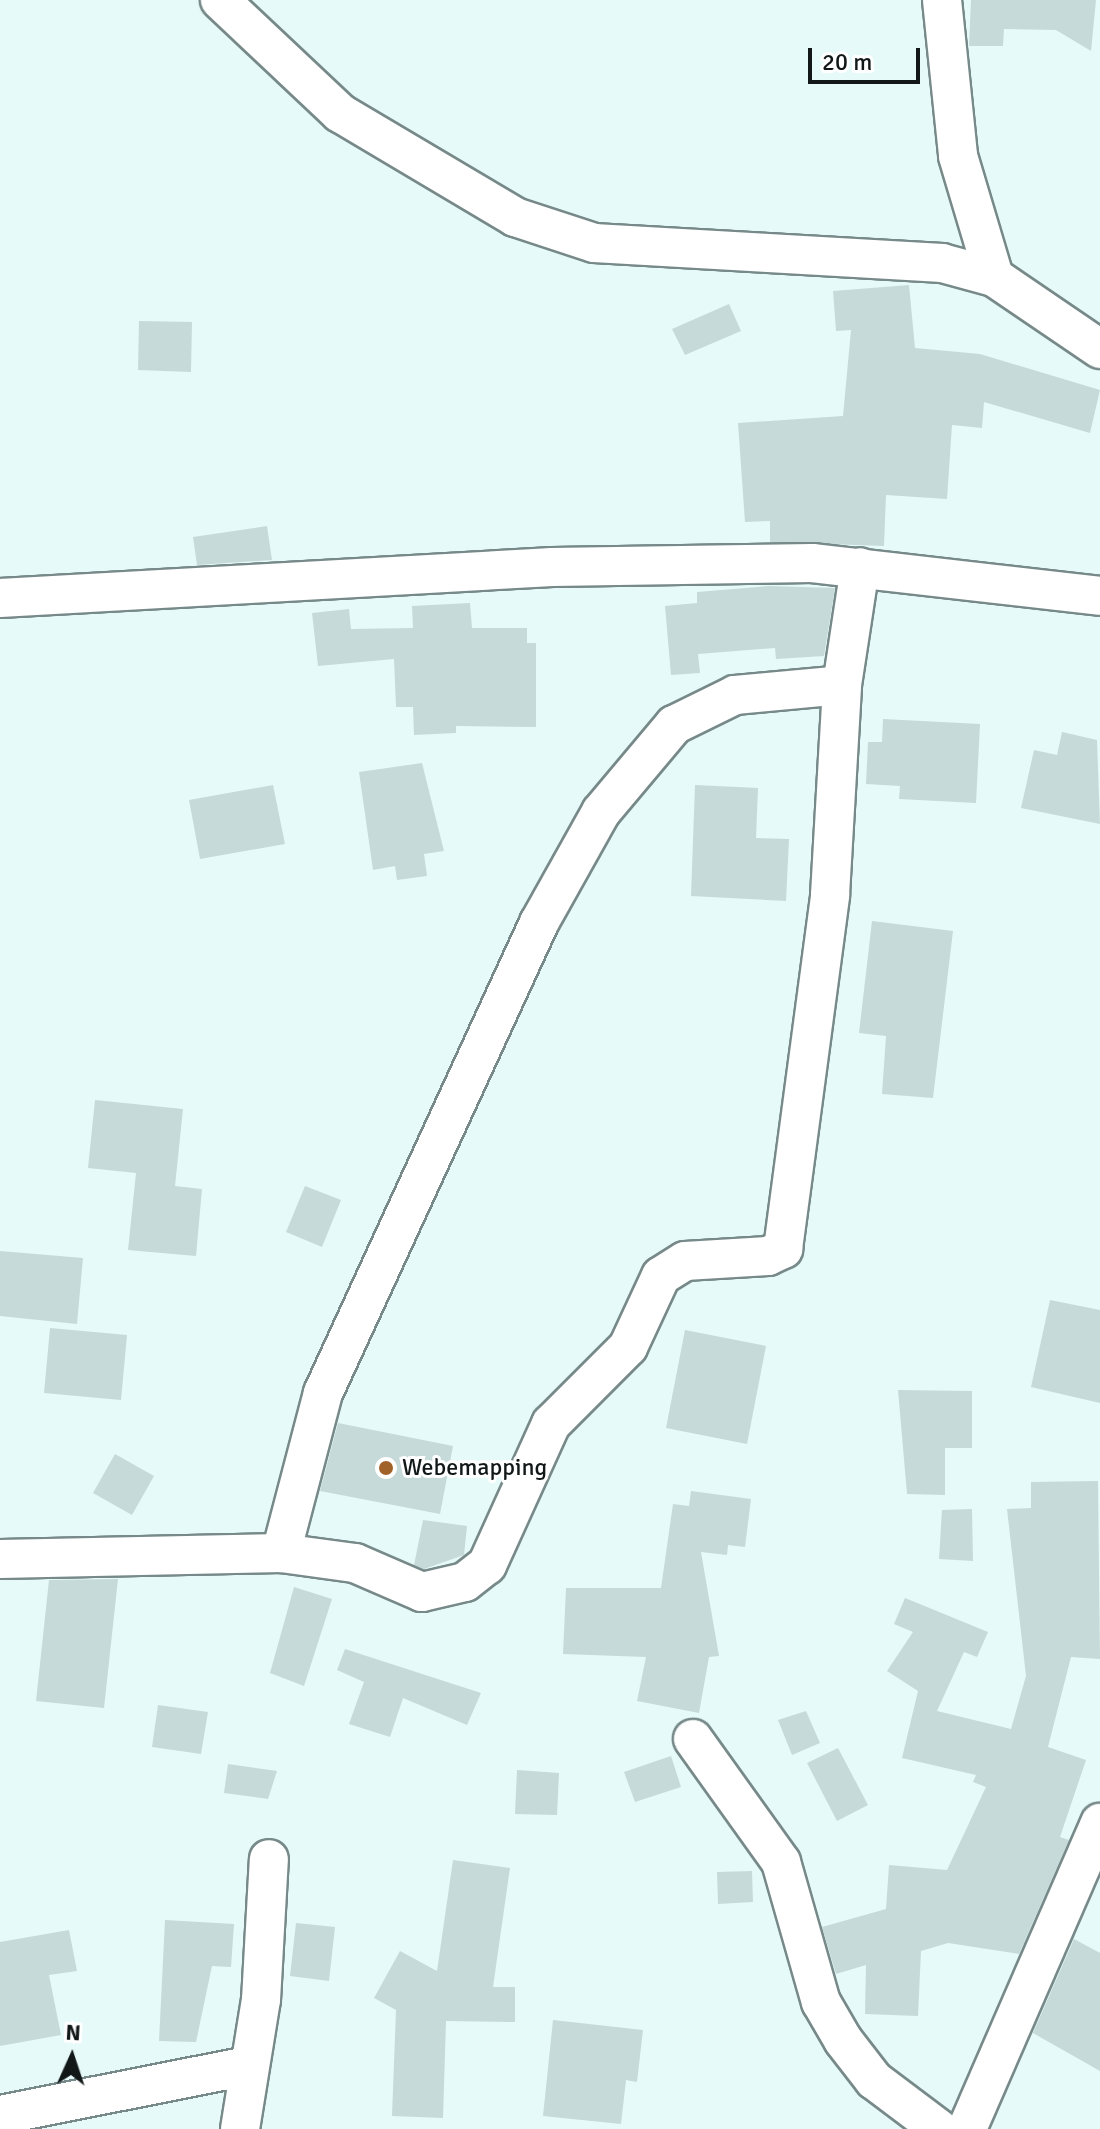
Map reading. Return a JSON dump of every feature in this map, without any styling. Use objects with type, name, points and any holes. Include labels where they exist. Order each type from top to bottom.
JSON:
[{"type":"street","points":[[220,0],[340,113],[515,217],[594,243],[942,263],[994,277],[1100,349]]},
{"type":"street","points":[[942,0],[951,55],[958,156],[994,277]]},
{"type":"street","points":[[0,598],[579,565],[860,567],[1100,596]]},
{"type":"street","points":[[0,1559],[281,1553],[355,1563],[422,1592],[465,1582],[487,1565],[551,1424],[628,1347],[661,1276],[685,1261],[768,1256],[783,1249],[830,895],[842,685],[860,567]]},
{"type":"street","points":[[281,1553],[323,1393],[539,923],[601,812],[674,725],[735,695],[842,685]]},
{"type":"street","points":[[693,1739],[781,1862],[821,2002],[874,2080],[939,2129]]},
{"type":"street","points":[[967,2129],[1100,1823]]},
{"type":"street","points":[[240,2129],[261,2000],[269,1859]]},
{"type":"street","points":[[0,2115],[248,2066]]},
{"type":"building","points":[[971,0],[1096,0],[1091,51],[1056,30],[1004,29],[1003,46],[969,46]]},
{"type":"building","points":[[909,285],[915,348],[980,354],[1100,390],[1090,433],[984,402],[982,428],[952,425],[947,499],[886,495],[884,546],[770,542],[770,521],[745,522],[738,423],[843,416],[851,330],[836,331],[833,291]]},
{"type":"building","points":[[729,304],[741,331],[685,355],[672,329]]},
{"type":"building","points":[[139,321],[192,322],[191,372],[138,370]]},
{"type":"building","points":[[267,526],[272,560],[197,565],[193,537]]},
{"type":"building","points":[[769,586],[835,588],[824,656],[776,659],[775,648],[698,654],[700,673],[671,675],[665,606],[697,603],[697,592]]},
{"type":"building","points":[[470,603],[472,628],[527,628],[527,643],[536,643],[536,727],[456,726],[456,733],[414,735],[413,707],[396,707],[394,659],[318,666],[312,613],[349,609],[351,629],[413,628],[412,606]]},
{"type":"building","points":[[883,719],[980,724],[976,803],[899,799],[900,786],[866,784],[868,742],[882,742]]},
{"type":"building","points":[[1062,732],[1097,740],[1100,824],[1021,808],[1034,750],[1057,755]]},
{"type":"building","points":[[422,763],[444,851],[424,854],[427,876],[397,880],[395,866],[373,870],[359,772]]},
{"type":"building","points":[[273,785],[285,844],[200,859],[189,800]]},
{"type":"building","points":[[695,785],[758,788],[756,838],[789,839],[786,901],[691,896]]},
{"type":"building","points":[[872,921],[953,931],[933,1098],[882,1094],[886,1036],[859,1033]]},
{"type":"building","points":[[95,1100],[183,1109],[175,1186],[202,1189],[196,1256],[128,1250],[136,1173],[88,1168]]},
{"type":"building","points":[[305,1186],[341,1200],[322,1247],[286,1232]]},
{"type":"building","points":[[0,1251],[83,1258],[77,1324],[0,1316]]},
{"type":"building","points":[[1050,1300],[1100,1310],[1100,1403],[1031,1387]]},
{"type":"building","points":[[50,1328],[127,1335],[121,1400],[44,1393]]},
{"type":"building","points":[[685,1330],[766,1346],[747,1444],[666,1428]]},
{"type":"building","points":[[898,1390],[972,1391],[972,1448],[945,1448],[945,1495],[907,1494]]},
{"type":"building","name":"Webemapping","points":[[338,1423],[453,1446],[440,1514],[320,1491]]},
{"type":"building","points":[[115,1454],[154,1476],[132,1515],[93,1493]]},
{"type":"building","points":[[1098,1481],[1100,1659],[1071,1657],[1048,1747],[1086,1760],[1060,1837],[1069,1840],[1019,1954],[948,1943],[921,1951],[918,2016],[865,2014],[866,1965],[836,1974],[822,1927],[886,1909],[889,1865],[947,1870],[986,1787],[973,1782],[976,1775],[902,1758],[918,1691],[887,1671],[913,1632],[894,1624],[905,1598],[988,1632],[977,1657],[964,1652],[937,1711],[1011,1729],[1026,1676],[1007,1509],[1031,1508],[1031,1482]]},
{"type":"building","points":[[691,1491],[751,1499],[745,1547],[728,1545],[727,1555],[701,1552],[719,1656],[709,1657],[699,1713],[637,1701],[646,1657],[563,1654],[566,1588],[661,1588],[673,1504],[689,1506]]},
{"type":"building","points":[[972,1509],[973,1561],[939,1559],[942,1510]]},
{"type":"building","name":"Webemapping","points":[[423,1520],[467,1526],[464,1555],[424,1569],[414,1565]]},
{"type":"building","points":[[118,1579],[104,1708],[36,1701],[49,1580]]},
{"type":"building","points":[[294,1587],[332,1599],[304,1686],[270,1673]]},
{"type":"building","points":[[345,1649],[481,1693],[467,1725],[403,1698],[390,1737],[349,1724],[364,1682],[337,1670]]},
{"type":"building","points":[[158,1705],[208,1712],[201,1754],[152,1747]]},
{"type":"building","points":[[806,1711],[820,1743],[792,1755],[778,1720]]},
{"type":"building","points":[[838,1748],[868,1805],[837,1821],[807,1763]]},
{"type":"building","points":[[671,1756],[681,1787],[635,1802],[624,1772]]},
{"type":"building","points":[[228,1764],[277,1771],[268,1799],[224,1793]]},
{"type":"building","points":[[517,1770],[559,1773],[557,1815],[515,1814]]},
{"type":"building","points":[[453,1860],[510,1868],[493,1987],[515,1987],[515,2022],[446,2021],[443,2118],[392,2116],[396,2010],[374,1998],[400,1951],[437,1971]]},
{"type":"building","points":[[752,1871],[753,1902],[718,1904],[717,1872]]},
{"type":"building","points":[[165,1920],[234,1924],[231,1967],[212,1966],[196,2042],[159,2041]]},
{"type":"building","points":[[296,1923],[335,1927],[329,1981],[290,1976]]},
{"type":"building","points":[[69,1930],[77,1971],[49,1975],[61,2035],[0,2046],[0,1942]]},
{"type":"building","points":[[1074,1939],[1100,1953],[1100,2071],[1033,2033]]},
{"type":"building","points":[[553,2020],[643,2030],[637,2082],[626,2080],[621,2124],[543,2116]]},
{"type":"place","name":"Webemapping","points":[[386,1468]]}]
